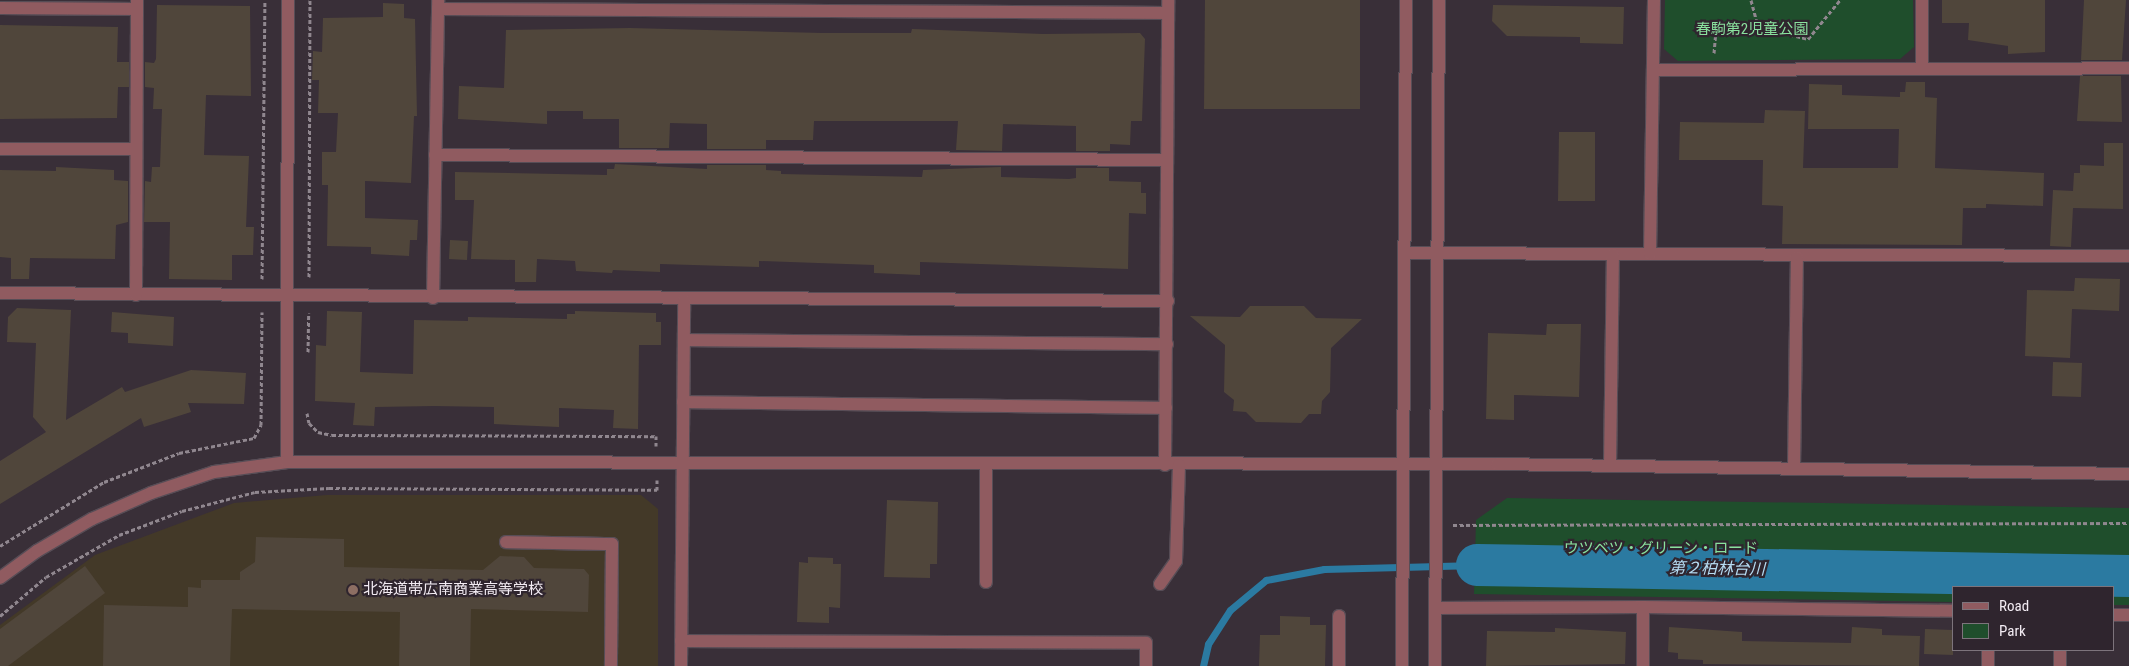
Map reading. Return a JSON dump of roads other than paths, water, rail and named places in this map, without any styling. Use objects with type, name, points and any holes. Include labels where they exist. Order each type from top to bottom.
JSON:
[{"type":"street","points":[[287,462],[288,0]]},
{"type":"street","points":[[1166,465],[1168,0]]},
{"type":"street","points":[[1402,666],[1406,0]]},
{"type":"street","points":[[1435,666],[1438,524],[1435,253],[1439,0]]},
{"type":"street","points":[[1650,254],[1654,0]]},
{"type":"street","points":[[1922,0],[1922,68]]},
{"type":"street","points":[[433,298],[438,4],[1168,13]]},
{"type":"street","points":[[0,8],[137,5],[135,149],[136,295]]},
{"type":"street","points":[[1654,70],[2129,68]]},
{"type":"street","points":[[0,149],[135,149]]},
{"type":"street","points":[[435,155],[1168,160]]},
{"type":"street","points":[[1405,253],[1797,257],[2129,256]]},
{"type":"street","points":[[1610,466],[1612,254]]},
{"type":"street","points":[[1794,468],[1797,257]]},
{"type":"street","points":[[0,293],[288,298],[1168,301]]},
{"type":"street","points":[[681,666],[684,300]]},
{"type":"street","points":[[684,340],[1167,344]]},
{"type":"street","points":[[683,402],[1166,408]]},
{"type":"street","points":[[0,578],[37,551],[92,519],[151,493],[214,472],[287,462],[1610,466],[2129,474]]},
{"type":"street","points":[[986,464],[986,582]]},
{"type":"street","points":[[1160,584],[1176,561],[1179,465]]},
{"type":"street","points":[[506,542],[612,544],[611,666]]},
{"type":"street","points":[[1436,608],[1643,607],[1952,611]]},
{"type":"street","points":[[1643,607],[1643,666]]},
{"type":"street","points":[[2114,614],[2129,615]]},
{"type":"street","points":[[1339,616],[1339,666]]},
{"type":"street","points":[[680,641],[1146,644],[1146,666]]},
{"type":"street","points":[[1988,651],[1988,666]]},
{"type":"street","points":[[2060,651],[2060,666]]},
{"type":"waterway","name":"第２柏林台川","points":[[1203,666],[1208,644],[1230,610],[1266,580],[1324,569],[1477,565]]},
{"type":"waterway","name":"第２柏林台川","points":[[1477,565],[2129,576]]},
{"type":"place","name":"北海道帯広南商業高等学校","points":[[353,590]]},
{"type":"park label","name":"春駒第2児童公園","points":[[1752,30]]},
{"type":"park label","name":"ウツベツ・グリーン・ロード","points":[[1661,549]]}]
